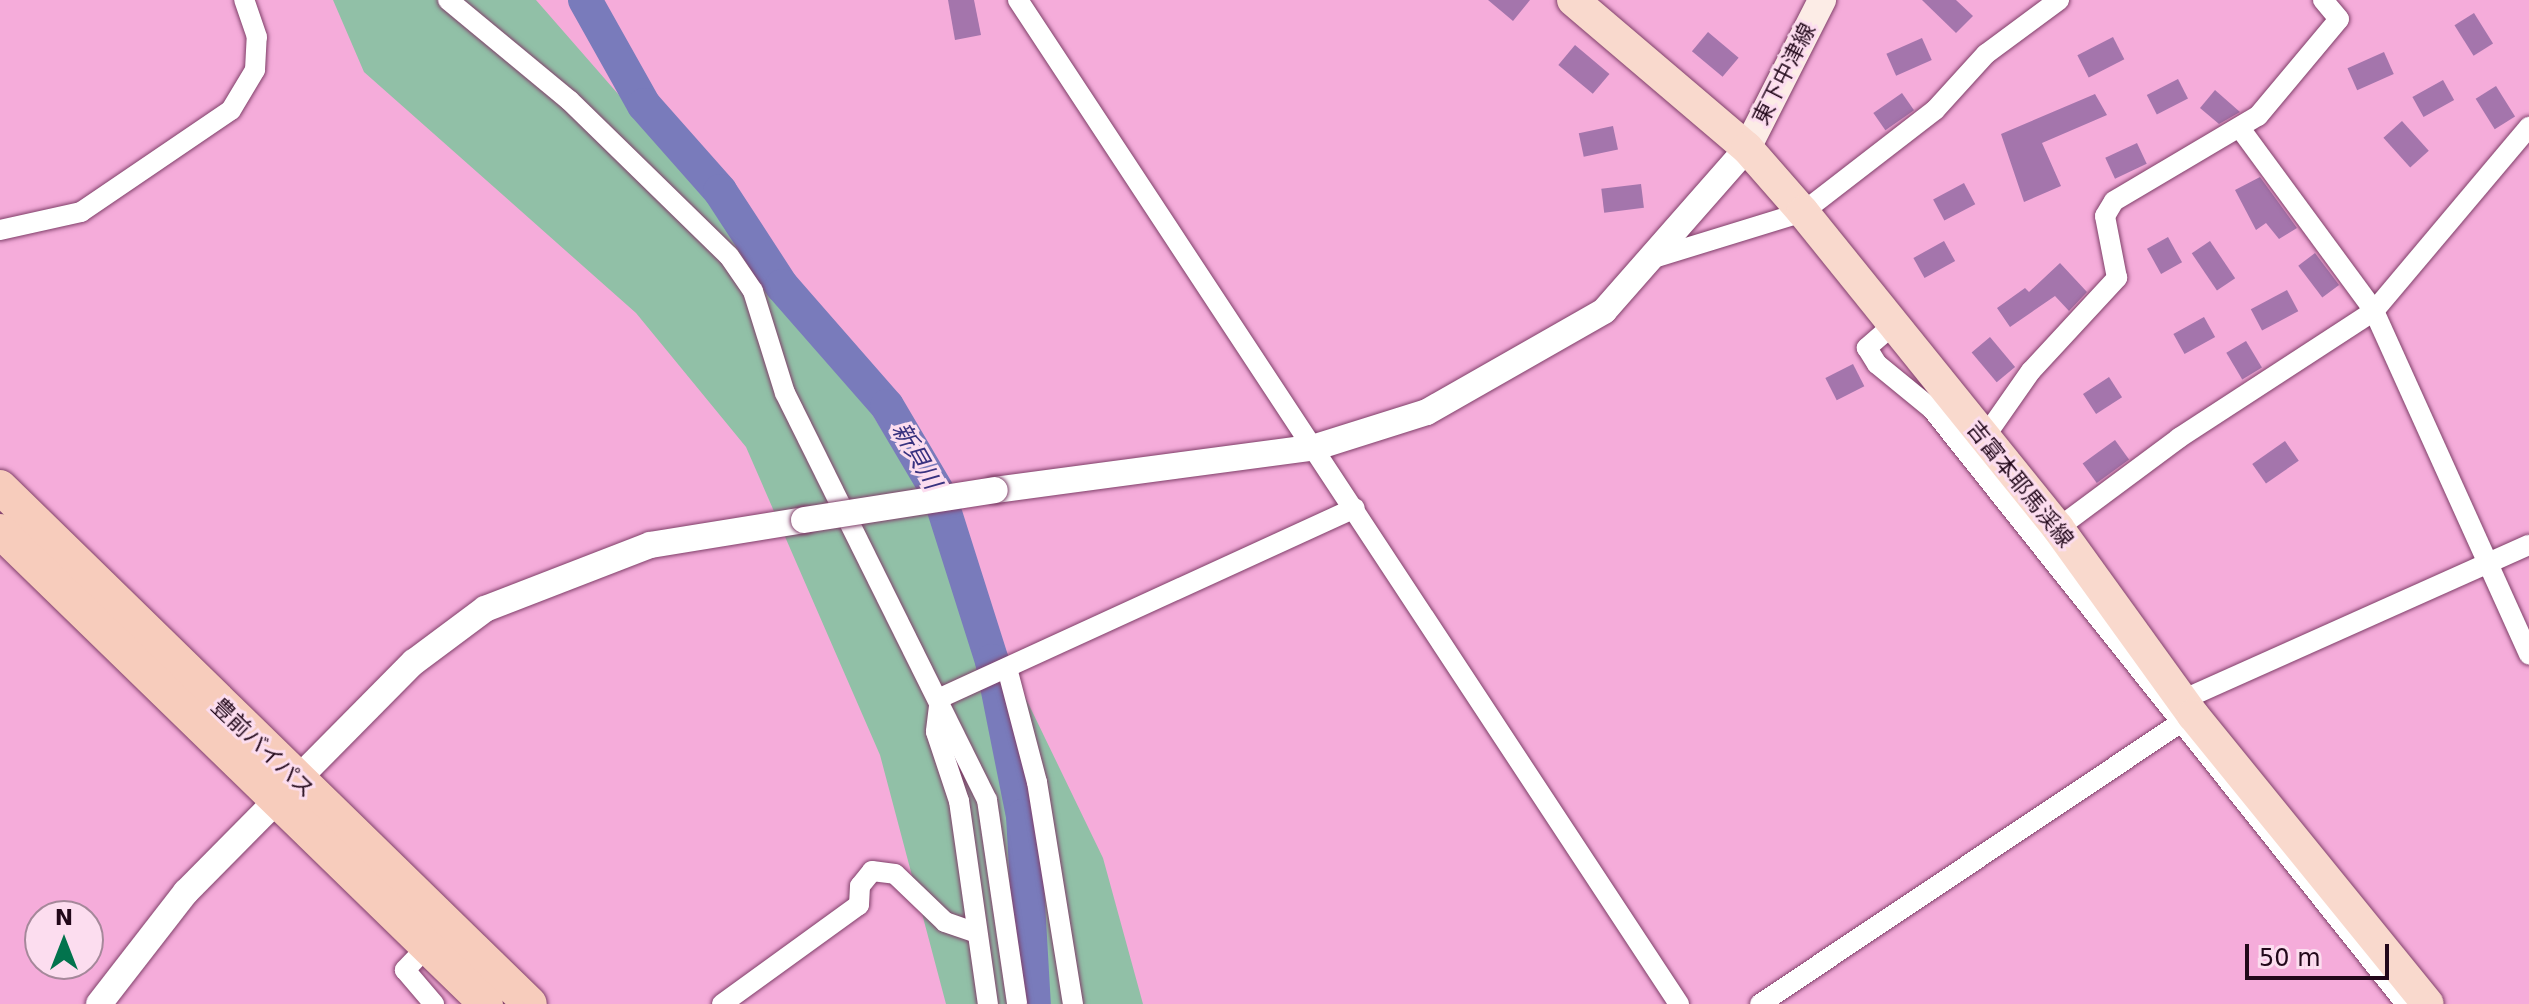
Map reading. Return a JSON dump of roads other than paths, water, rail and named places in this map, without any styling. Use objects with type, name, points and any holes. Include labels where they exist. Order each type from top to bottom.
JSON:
[{"type":"highway","name":"豊前バイパス","points":[[0,487],[288,792],[427,947],[486,1004]]},
{"type":"highway","name":"豊前バイパス","points":[[0,531],[288,792],[530,1004]]},
{"type":"main road","name":"吉富本耶馬渓線","points":[[1573,0],[1747,148],[1803,212],[1893,325],[1940,402],[1984,438],[2058,528],[2185,713],[2428,1004]]},
{"type":"main road","name":"東下中津線","points":[[1747,148],[1822,0]]},
{"type":"street","points":[[0,230],[81,212],[231,110],[255,70],[257,37],[244,0]]},
{"type":"street","points":[[448,0],[569,100],[729,256],[753,291],[798,419],[940,698],[987,800],[1017,1004]]},
{"type":"street","points":[[1018,0],[1316,447],[1679,1004]]},
{"type":"street","points":[[1657,257],[1803,212],[2059,0]]},
{"type":"street","points":[[1984,438],[2031,371],[2117,278],[2105,216],[2114,201],[2242,131],[2339,19],[2323,0]]},
{"type":"street","points":[[2058,528],[2179,438],[2374,311],[2529,127]]},
{"type":"street","points":[[2242,131],[2374,311],[2529,655]]},
{"type":"street","points":[[99,1004],[186,892],[414,662],[485,609],[650,545],[995,490],[1316,447],[1427,412],[1556,343],[1604,311],[1657,257],[1747,148]]},
{"type":"street","points":[[1940,402],[2185,713],[2406,1004]]},
{"type":"street","points":[[940,698],[1355,508]]},
{"type":"street","points":[[1760,1004],[2185,713],[2529,545]]},
{"type":"street","points":[[1007,668],[1037,782],[1073,1004]]},
{"type":"street","points":[[940,698],[936,732],[959,801],[974,932],[988,1004]]},
{"type":"street","points":[[722,1004],[859,905],[860,886],[872,871],[895,874],[945,922],[974,932]]},
{"type":"street","points":[[427,947],[405,970],[434,1004]]},
{"type":"waterway","name":"新貝川","points":[[585,0],[644,105],[720,191],[782,286],[887,406],[939,494],[992,661],[1023,816],[1034,1004]]}]
